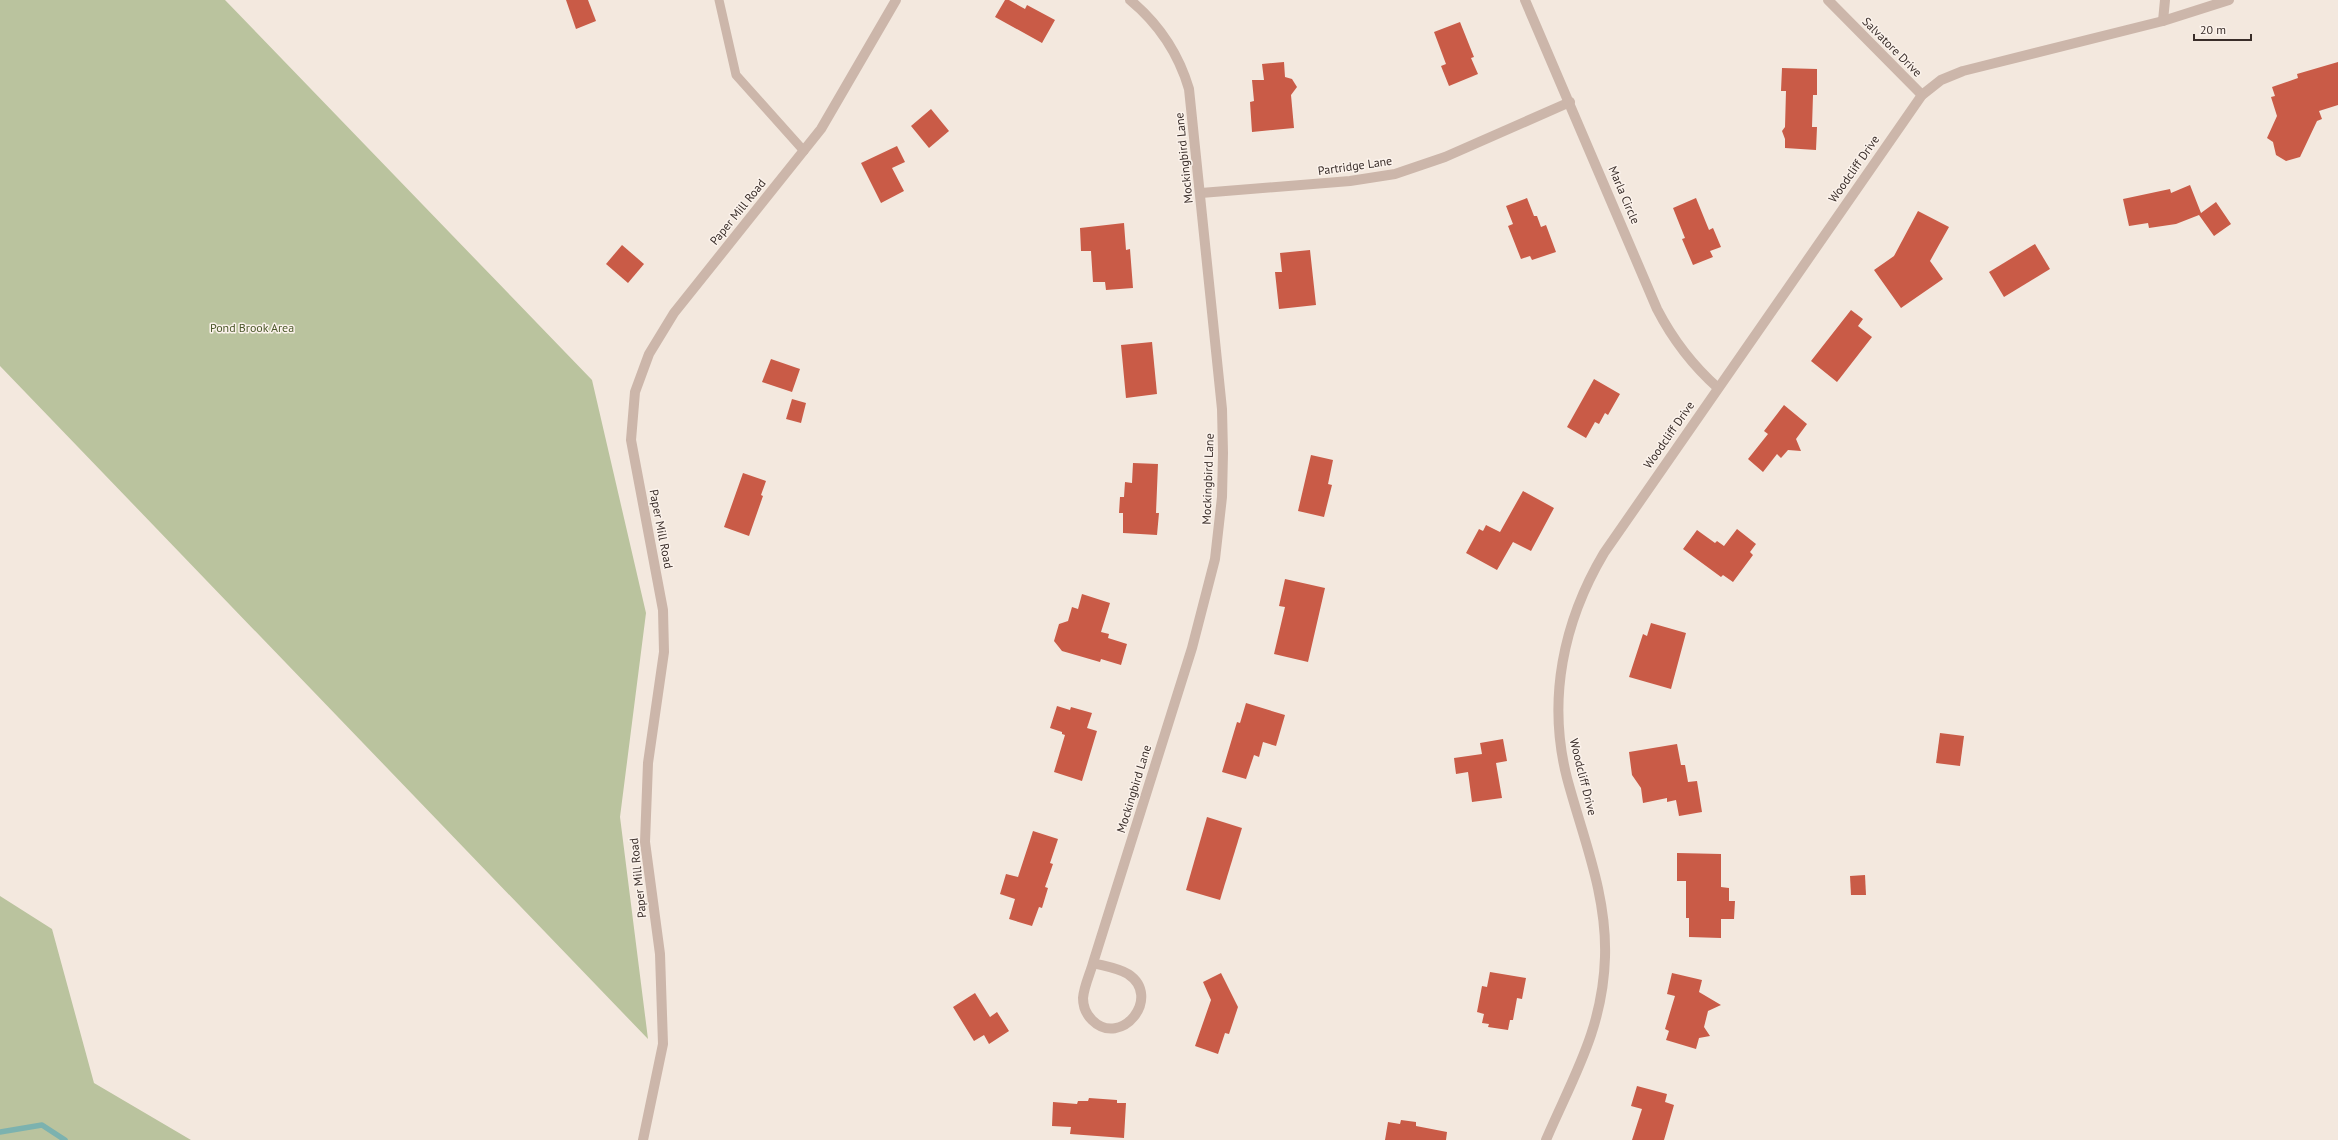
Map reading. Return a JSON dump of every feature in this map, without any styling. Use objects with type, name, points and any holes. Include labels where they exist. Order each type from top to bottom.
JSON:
[{"type":"street","name":"Paper Mill Road","points":[[643,1140],[663,1044],[660,954],[645,842],[648,763],[664,652],[663,610],[631,440],[635,392],[649,354],[674,313],[821,129],[896,0]]},
{"type":"street","name":"Mockingbird Lane","points":[[1093,963],[1126,973],[1138,984],[1141,996],[1140,1008],[1129,1023],[1118,1028],[1106,1027],[1095,1022],[1087,1013],[1083,997],[1093,963],[1192,648],[1211,577],[1218,540],[1223,475],[1223,430],[1201,193],[1191,107],[1184,73],[1169,42],[1147,15],[1130,0]]},
{"type":"street","name":"Marla Circle","points":[[1525,0],[1668,330],[1687,358],[1718,388]]},
{"type":"street","name":"Salvatore Drive","points":[[1828,0],[1922,95]]},
{"type":"street","points":[[2163,20],[2165,0]]},
{"type":"street","name":"Woodcliff Drive","points":[[1546,1140],[1586,1055],[1600,1005],[1605,958],[1603,911],[1598,882],[1567,777],[1559,731],[1559,683],[1566,638],[1581,596],[1604,553],[1922,95],[1941,80],[1963,71],[2163,20],[2229,0]]},
{"type":"street","name":"Partridge Lane","points":[[1201,193],[1350,182],[1395,174],[1445,157],[1570,102]]},
{"type":"lane","points":[[719,0],[736,75],[804,151]]},
{"type":"green space","name":"Pond Brook Area","points":[[0,0],[225,0],[592,380],[646,613],[620,817],[648,1039],[0,366]]},
{"type":"green space","points":[[0,896],[52,929],[94,1083],[191,1140],[0,1140]]},
{"type":"building","points":[[566,0],[588,0],[596,21],[576,29]]},
{"type":"building","points":[[1005,0],[1009,0],[1025,9],[1027,5],[1055,20],[1042,43],[995,17]]},
{"type":"building","points":[[1460,22],[1474,57],[1471,58],[1478,74],[1449,86],[1441,66],[1446,64],[1434,32]]},
{"type":"building","points":[[1284,62],[1285,77],[1292,79],[1297,87],[1291,95],[1294,128],[1252,132],[1250,102],[1254,101],[1252,80],[1264,80],[1262,64]]},
{"type":"building","points":[[2338,62],[2338,105],[2319,111],[2322,119],[2317,121],[2300,157],[2286,161],[2276,155],[2273,142],[2267,138],[2277,116],[2271,97],[2275,96],[2272,87],[2298,78],[2297,74]]},
{"type":"building","points":[[1782,68],[1817,69],[1817,95],[1813,95],[1812,127],[1817,127],[1816,150],[1785,148],[1785,139],[1782,131],[1785,127],[1786,91],[1781,91]]},
{"type":"building","points":[[931,109],[949,131],[929,148],[911,126]]},
{"type":"building","points":[[897,146],[905,162],[892,168],[904,191],[881,203],[861,163]]},
{"type":"building","points":[[2190,185],[2201,213],[2216,202],[2231,224],[2214,236],[2199,215],[2176,224],[2149,228],[2148,223],[2129,226],[2123,199],[2170,189],[2171,193]]},
{"type":"building","points":[[1527,198],[1534,216],[1537,216],[1541,227],[1546,225],[1556,252],[1532,260],[1530,256],[1521,259],[1508,226],[1513,224],[1506,206]]},
{"type":"building","points":[[1696,198],[1709,230],[1713,228],[1721,247],[1710,251],[1713,257],[1693,265],[1682,239],[1685,238],[1673,208]]},
{"type":"building","points":[[1918,211],[1949,227],[1930,261],[1943,279],[1901,308],[1874,270],[1894,256]]},
{"type":"building","points":[[1124,223],[1126,250],[1130,249],[1133,288],[1106,290],[1105,282],[1093,282],[1091,251],[1081,251],[1080,228]]},
{"type":"building","points":[[2035,244],[2050,269],[2004,297],[1989,272]]},
{"type":"building","points":[[622,245],[644,264],[628,283],[606,264]]},
{"type":"building","points":[[1310,250],[1316,305],[1279,309],[1275,272],[1282,272],[1280,253]]},
{"type":"building","points":[[1851,310],[1863,319],[1858,326],[1872,337],[1837,382],[1811,361]]},
{"type":"building","points":[[1152,342],[1157,394],[1126,398],[1121,345]]},
{"type":"building","points":[[771,359],[800,369],[792,392],[762,382]]},
{"type":"building","points":[[1594,379],[1620,394],[1608,415],[1605,413],[1599,424],[1595,422],[1586,438],[1567,427]]},
{"type":"building","points":[[792,399],[806,403],[801,423],[786,419]]},
{"type":"building","points":[[1784,405],[1807,424],[1796,439],[1801,451],[1788,450],[1781,458],[1777,454],[1763,472],[1748,459],[1768,434],[1764,431]]},
{"type":"building","points":[[1311,455],[1333,460],[1328,484],[1332,485],[1324,517],[1298,511]]},
{"type":"building","points":[[1133,463],[1158,464],[1156,513],[1159,513],[1157,535],[1123,533],[1123,513],[1119,513],[1120,497],[1124,497],[1125,482],[1132,483]]},
{"type":"building","points":[[743,473],[766,481],[761,495],[763,496],[749,536],[724,527]]},
{"type":"building","points":[[1523,491],[1554,508],[1531,551],[1513,542],[1497,570],[1466,553],[1479,529],[1483,531],[1486,525],[1500,532]]},
{"type":"building","points":[[1737,529],[1756,544],[1750,552],[1753,555],[1733,582],[1723,575],[1721,577],[1683,549],[1697,530],[1715,543],[1717,541],[1724,546]]},
{"type":"building","points":[[1285,579],[1325,588],[1308,662],[1274,654],[1285,607],[1279,606]]},
{"type":"building","points":[[1082,594],[1110,603],[1101,632],[1109,634],[1108,638],[1127,644],[1121,665],[1101,659],[1100,662],[1062,651],[1054,641],[1059,624],[1068,621],[1072,607],[1078,609]]},
{"type":"building","points":[[1651,623],[1686,633],[1671,689],[1629,677],[1643,634],[1647,636]]},
{"type":"building","points":[[1246,703],[1285,715],[1276,746],[1263,742],[1259,757],[1254,755],[1246,779],[1222,772],[1237,722],[1240,723]]},
{"type":"building","points":[[1057,706],[1070,710],[1071,707],[1092,713],[1087,728],[1097,731],[1082,781],[1054,772],[1065,735],[1062,734],[1062,732],[1050,728]]},
{"type":"building","points":[[1940,733],[1964,736],[1960,766],[1936,763]]},
{"type":"building","points":[[1503,739],[1507,761],[1496,763],[1502,798],[1472,802],[1468,772],[1456,774],[1454,758],[1482,754],[1480,743]]},
{"type":"building","points":[[1677,744],[1681,765],[1685,765],[1688,782],[1697,781],[1702,812],[1679,816],[1676,800],[1667,802],[1667,798],[1643,803],[1641,788],[1632,775],[1629,752]]},
{"type":"building","points":[[1207,817],[1242,828],[1220,900],[1186,890]]},
{"type":"building","points":[[1033,831],[1058,839],[1050,863],[1053,864],[1045,887],[1048,888],[1042,908],[1039,907],[1032,926],[1009,919],[1015,899],[1000,894],[1006,874],[1018,877]]},
{"type":"building","points":[[1677,853],[1721,854],[1721,887],[1729,888],[1729,901],[1735,901],[1734,919],[1721,919],[1721,938],[1689,937],[1689,918],[1686,918],[1686,881],[1677,881]]},
{"type":"building","points":[[1865,875],[1866,895],[1851,895],[1850,876]]},
{"type":"building","points":[[1490,972],[1526,978],[1522,999],[1517,998],[1513,1020],[1510,1020],[1508,1030],[1488,1027],[1489,1024],[1482,1023],[1484,1014],[1477,1012],[1482,986],[1487,987]]},
{"type":"building","points":[[1221,973],[1238,1007],[1229,1034],[1225,1033],[1218,1054],[1195,1046],[1211,1000],[1203,982]]},
{"type":"building","points":[[1672,973],[1702,980],[1699,992],[1721,1005],[1708,1011],[1704,1027],[1710,1036],[1699,1038],[1696,1049],[1666,1040],[1669,1031],[1665,1029],[1675,996],[1667,994]]},
{"type":"building","points":[[975,993],[990,1017],[997,1012],[1009,1031],[989,1044],[984,1035],[974,1041],[953,1007]]},
{"type":"building","points":[[1637,1086],[1667,1094],[1665,1102],[1674,1105],[1664,1140],[1632,1140],[1642,1109],[1631,1106]]},
{"type":"building","points":[[1089,1098],[1117,1100],[1117,1103],[1126,1103],[1124,1138],[1070,1134],[1071,1127],[1052,1126],[1053,1102],[1077,1104],[1078,1101],[1088,1101]]},
{"type":"building","points":[[1401,1120],[1416,1122],[1416,1126],[1447,1132],[1446,1140],[1385,1140],[1388,1122],[1400,1124]]},
{"type":"waterway","points":[[0,1132],[42,1125],[65,1140]]}]
